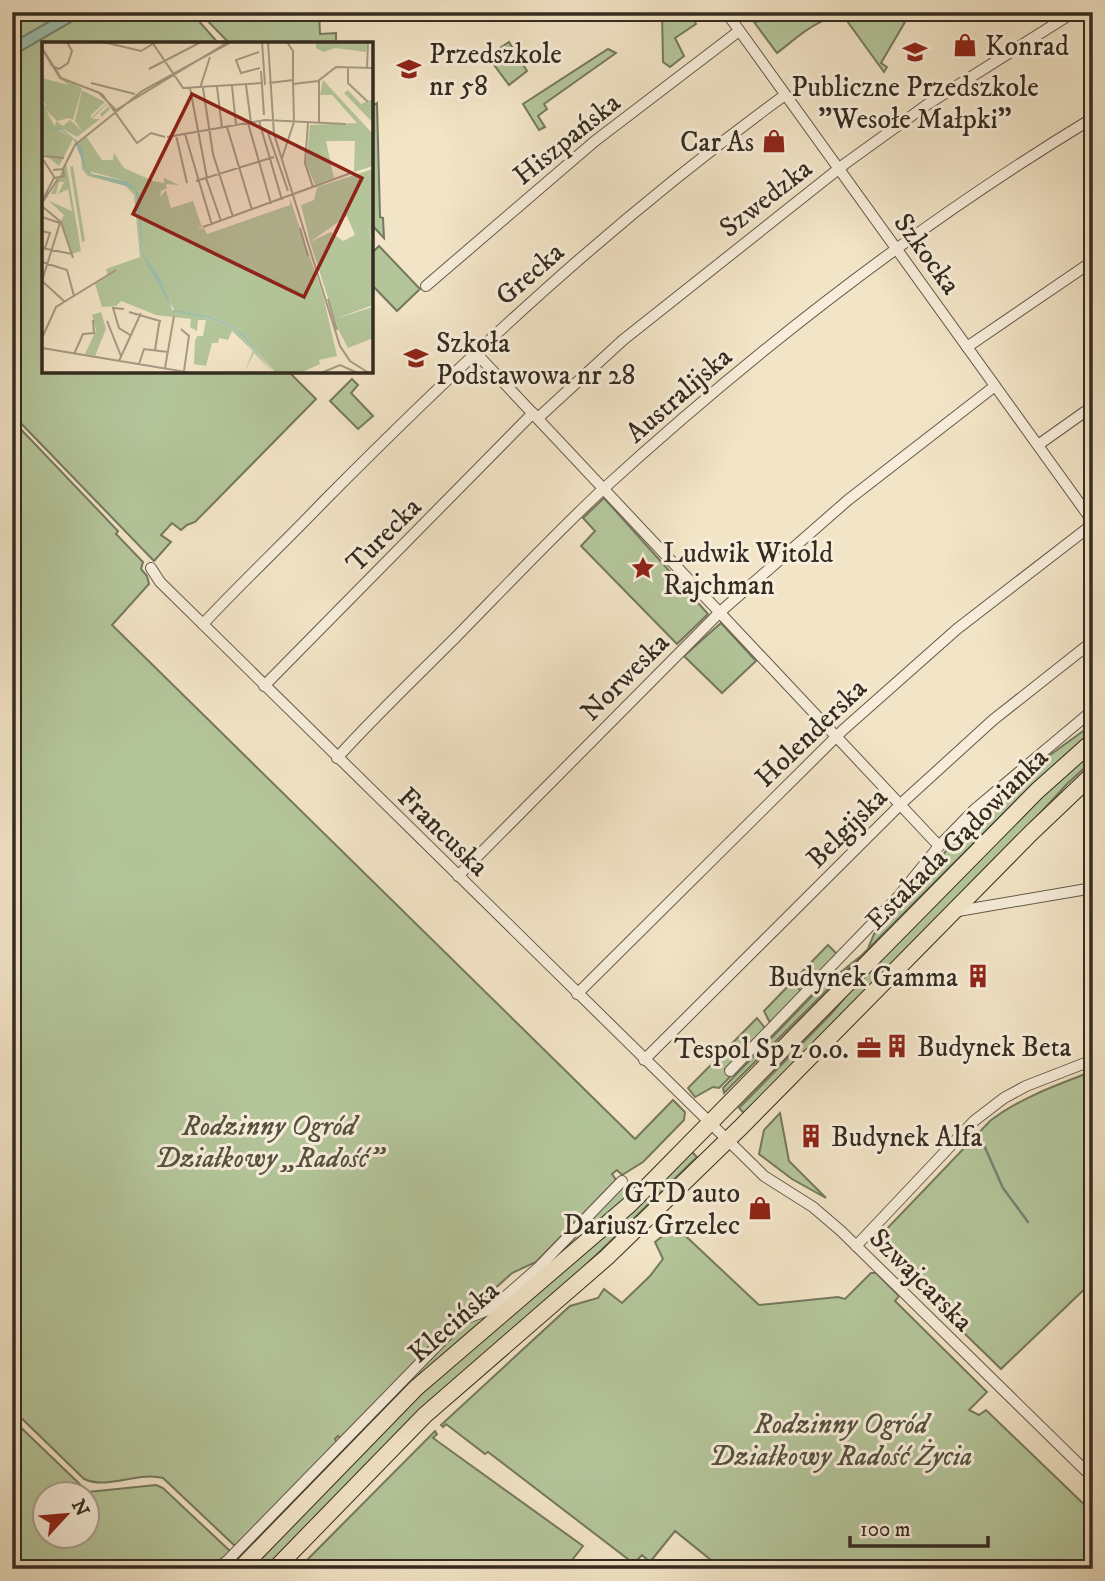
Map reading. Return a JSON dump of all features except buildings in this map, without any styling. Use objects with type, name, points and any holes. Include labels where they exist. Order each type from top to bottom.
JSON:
[{"type":"main road","name":"Estakada Gądowianka","points":[[710,1123],[1027,801],[1093,741]]},
{"type":"main road","name":"Estakada Gądowianka","points":[[727,1140],[951,913],[1093,774]]},
{"type":"main road","name":"Klecińska","points":[[240,1569],[416,1388],[594,1236],[710,1123]]},
{"type":"main road","name":"Klecińska","points":[[275,1569],[425,1415],[607,1257],[727,1140]]},
{"type":"street","name":"Szkocka","points":[[726,12],[1093,523]]},
{"type":"street","name":"Szwedzka","points":[[536,416],[623,340],[839,168],[928,104],[1073,12]]},
{"type":"street","name":"Hiszpańska","points":[[426,286],[595,141],[739,31]]},
{"type":"street","name":"Grecka","points":[[203,624],[475,352],[622,222],[785,95]]},
{"type":"street","name":"Australijska","points":[[337,758],[604,489],[735,374],[896,249],[1004,173],[1093,118]]},
{"type":"street","points":[[967,347],[1093,261]]},
{"type":"street","points":[[475,352],[939,846]]},
{"type":"street","name":"Norweska","points":[[458,876],[720,612],[848,500],[995,386]]},
{"type":"street","points":[[1038,445],[1093,406]]},
{"type":"street","name":"Turecka","points":[[264,686],[536,416]]},
{"type":"street","name":"Holenderska","points":[[577,994],[835,737],[957,629],[1093,523]]},
{"type":"street","name":"Francuska","points":[[151,568],[160,582],[264,686],[710,1123]]},
{"type":"street","name":"Belgijska","points":[[644,1060],[900,805],[993,720],[1093,641]]},
{"type":"street","points":[[730,1071],[898,897],[939,846],[1013,775],[1093,710]]},
{"type":"street","points":[[951,913],[980,905],[1093,888]]},
{"type":"street","points":[[856,1246],[974,1121],[1004,1098],[1026,1086],[1093,1060]]},
{"type":"street","name":"Szwajcarska","points":[[710,1123],[764,1176],[813,1207],[856,1246],[1093,1478]]},
{"type":"street","points":[[217,1569],[462,1320],[491,1310],[539,1267],[622,1181]]},
{"type":"green space","points":[[12,12],[66,12],[12,43]]},
{"type":"green space","points":[[88,12],[191,12],[217,42],[42,42],[42,373],[290,373],[316,399],[195,522],[181,530],[172,523],[161,535],[171,542],[154,561],[12,414],[12,56]]},
{"type":"green space","points":[[199,12],[319,12],[320,34],[336,33],[336,42],[228,42]]},
{"type":"green space","points":[[662,12],[690,12],[696,24],[675,38],[684,56],[670,67],[663,62]]},
{"type":"green space","points":[[806,12],[894,12],[892,17],[905,22],[881,63],[887,67],[884,72],[847,21],[829,19],[819,23],[777,53],[754,22]]},
{"type":"green space","points":[[509,42],[527,71],[509,85],[489,58]]},
{"type":"green space","points":[[608,49],[616,53],[544,104],[547,109],[538,116],[545,127],[539,130],[523,104]]},
{"type":"green space","points":[[377,103],[380,217],[383,218],[384,238],[373,226],[373,106]]},
{"type":"green space","points":[[379,246],[420,289],[397,311],[373,286],[373,252]]},
{"type":"green space","points":[[352,379],[358,385],[351,393],[373,416],[358,429],[330,401]]},
{"type":"green space","name":"Rodzinny Ogród Działkowy „Radość”","points":[[12,420],[118,531],[116,534],[143,562],[141,569],[149,584],[112,625],[635,1139],[673,1100],[685,1112],[684,1120],[643,1162],[622,1175],[617,1170],[612,1174],[616,1180],[536,1262],[512,1273],[444,1334],[441,1333],[340,1438],[338,1436],[335,1439],[337,1442],[235,1546],[163,1478],[153,1476],[113,1482],[84,1479],[12,1409]]},
{"type":"green space","points":[[604,498],[708,614],[677,644],[581,546],[595,531],[583,518]]},
{"type":"green space","points":[[721,623],[756,661],[722,693],[684,656]]},
{"type":"green space","points":[[1093,724],[1093,730],[1031,786],[868,949],[874,934],[902,905],[959,835],[1050,755]]},
{"type":"green space","points":[[1093,747],[1093,760],[745,1114],[739,1108],[830,1015],[871,967],[994,841]]},
{"type":"green space","points":[[828,945],[837,954],[803,989],[794,980]]},
{"type":"green space","points":[[862,955],[724,1093],[723,1088],[816,992]]},
{"type":"green space","points":[[792,982],[801,991],[769,1021],[764,1011]]},
{"type":"green space","points":[[757,1018],[765,1028],[725,1069],[731,1076],[719,1088],[713,1087],[695,1097],[688,1088]]},
{"type":"green space","points":[[1093,1071],[1093,1281],[1001,1369],[878,1249],[877,1239],[991,1120],[1027,1098]]},
{"type":"green space","points":[[780,1113],[789,1161],[826,1198],[792,1179],[759,1154],[764,1130]]},
{"type":"green space","points":[[691,1151],[697,1157],[557,1293],[356,1476],[267,1569],[248,1569],[402,1409]]},
{"type":"green space","points":[[636,1185],[627,1198],[232,1565],[231,1562],[467,1322],[487,1314],[624,1186]]},
{"type":"green space","name":"Rodzinny Ogród Działkowy Radość Życia","points":[[675,1226],[759,1305],[838,1297],[845,1299],[871,1273],[876,1273],[899,1296],[895,1301],[987,1392],[969,1410],[979,1415],[986,1410],[1093,1513],[1093,1569],[722,1569],[675,1531],[650,1562],[642,1555],[637,1560],[640,1564],[637,1566],[488,1452],[485,1454],[446,1424],[443,1427],[441,1425],[570,1306],[598,1298],[604,1289],[622,1303],[663,1259],[655,1242]]},
{"type":"green space","points":[[12,1419],[76,1480],[32,1480],[32,1550],[102,1550],[102,1491],[156,1485],[163,1488],[231,1552],[208,1569],[12,1569]]},
{"type":"green space","points":[[435,1431],[437,1434],[433,1438],[583,1546],[565,1569],[298,1569]]},
{"type":"shaded area","points":[[66,12],[88,12],[12,56],[12,43]]},
{"type":"waterway","points":[[983,1143],[1003,1188],[1028,1222]]},
{"type":"place","name":"Konrad","points":[[965,45]]},
{"type":"place","name":"Publiczne Przedszkole \"Wesołe Małpki\"","points":[[915,52]]},
{"type":"place","name":"Przedszkole nr 58","points":[[409,69]]},
{"type":"place","name":"Car As","points":[[774,141]]},
{"type":"place","name":"Szkoła Podstawowa nr 28","points":[[416,358]]},
{"type":"place","name":"Ludwik Witold Rajchman","points":[[643,568]]},
{"type":"place","name":"Budynek Gamma","points":[[978,976]]},
{"type":"place","name":"Budynek Beta","points":[[897,1046]]},
{"type":"place","name":"Tespol Sp z o.o.","points":[[869,1048]]},
{"type":"place","name":"Budynek Alfa","points":[[811,1136]]},
{"type":"place","name":"GTD auto Dariusz Grzelec","points":[[760,1208]]}]
